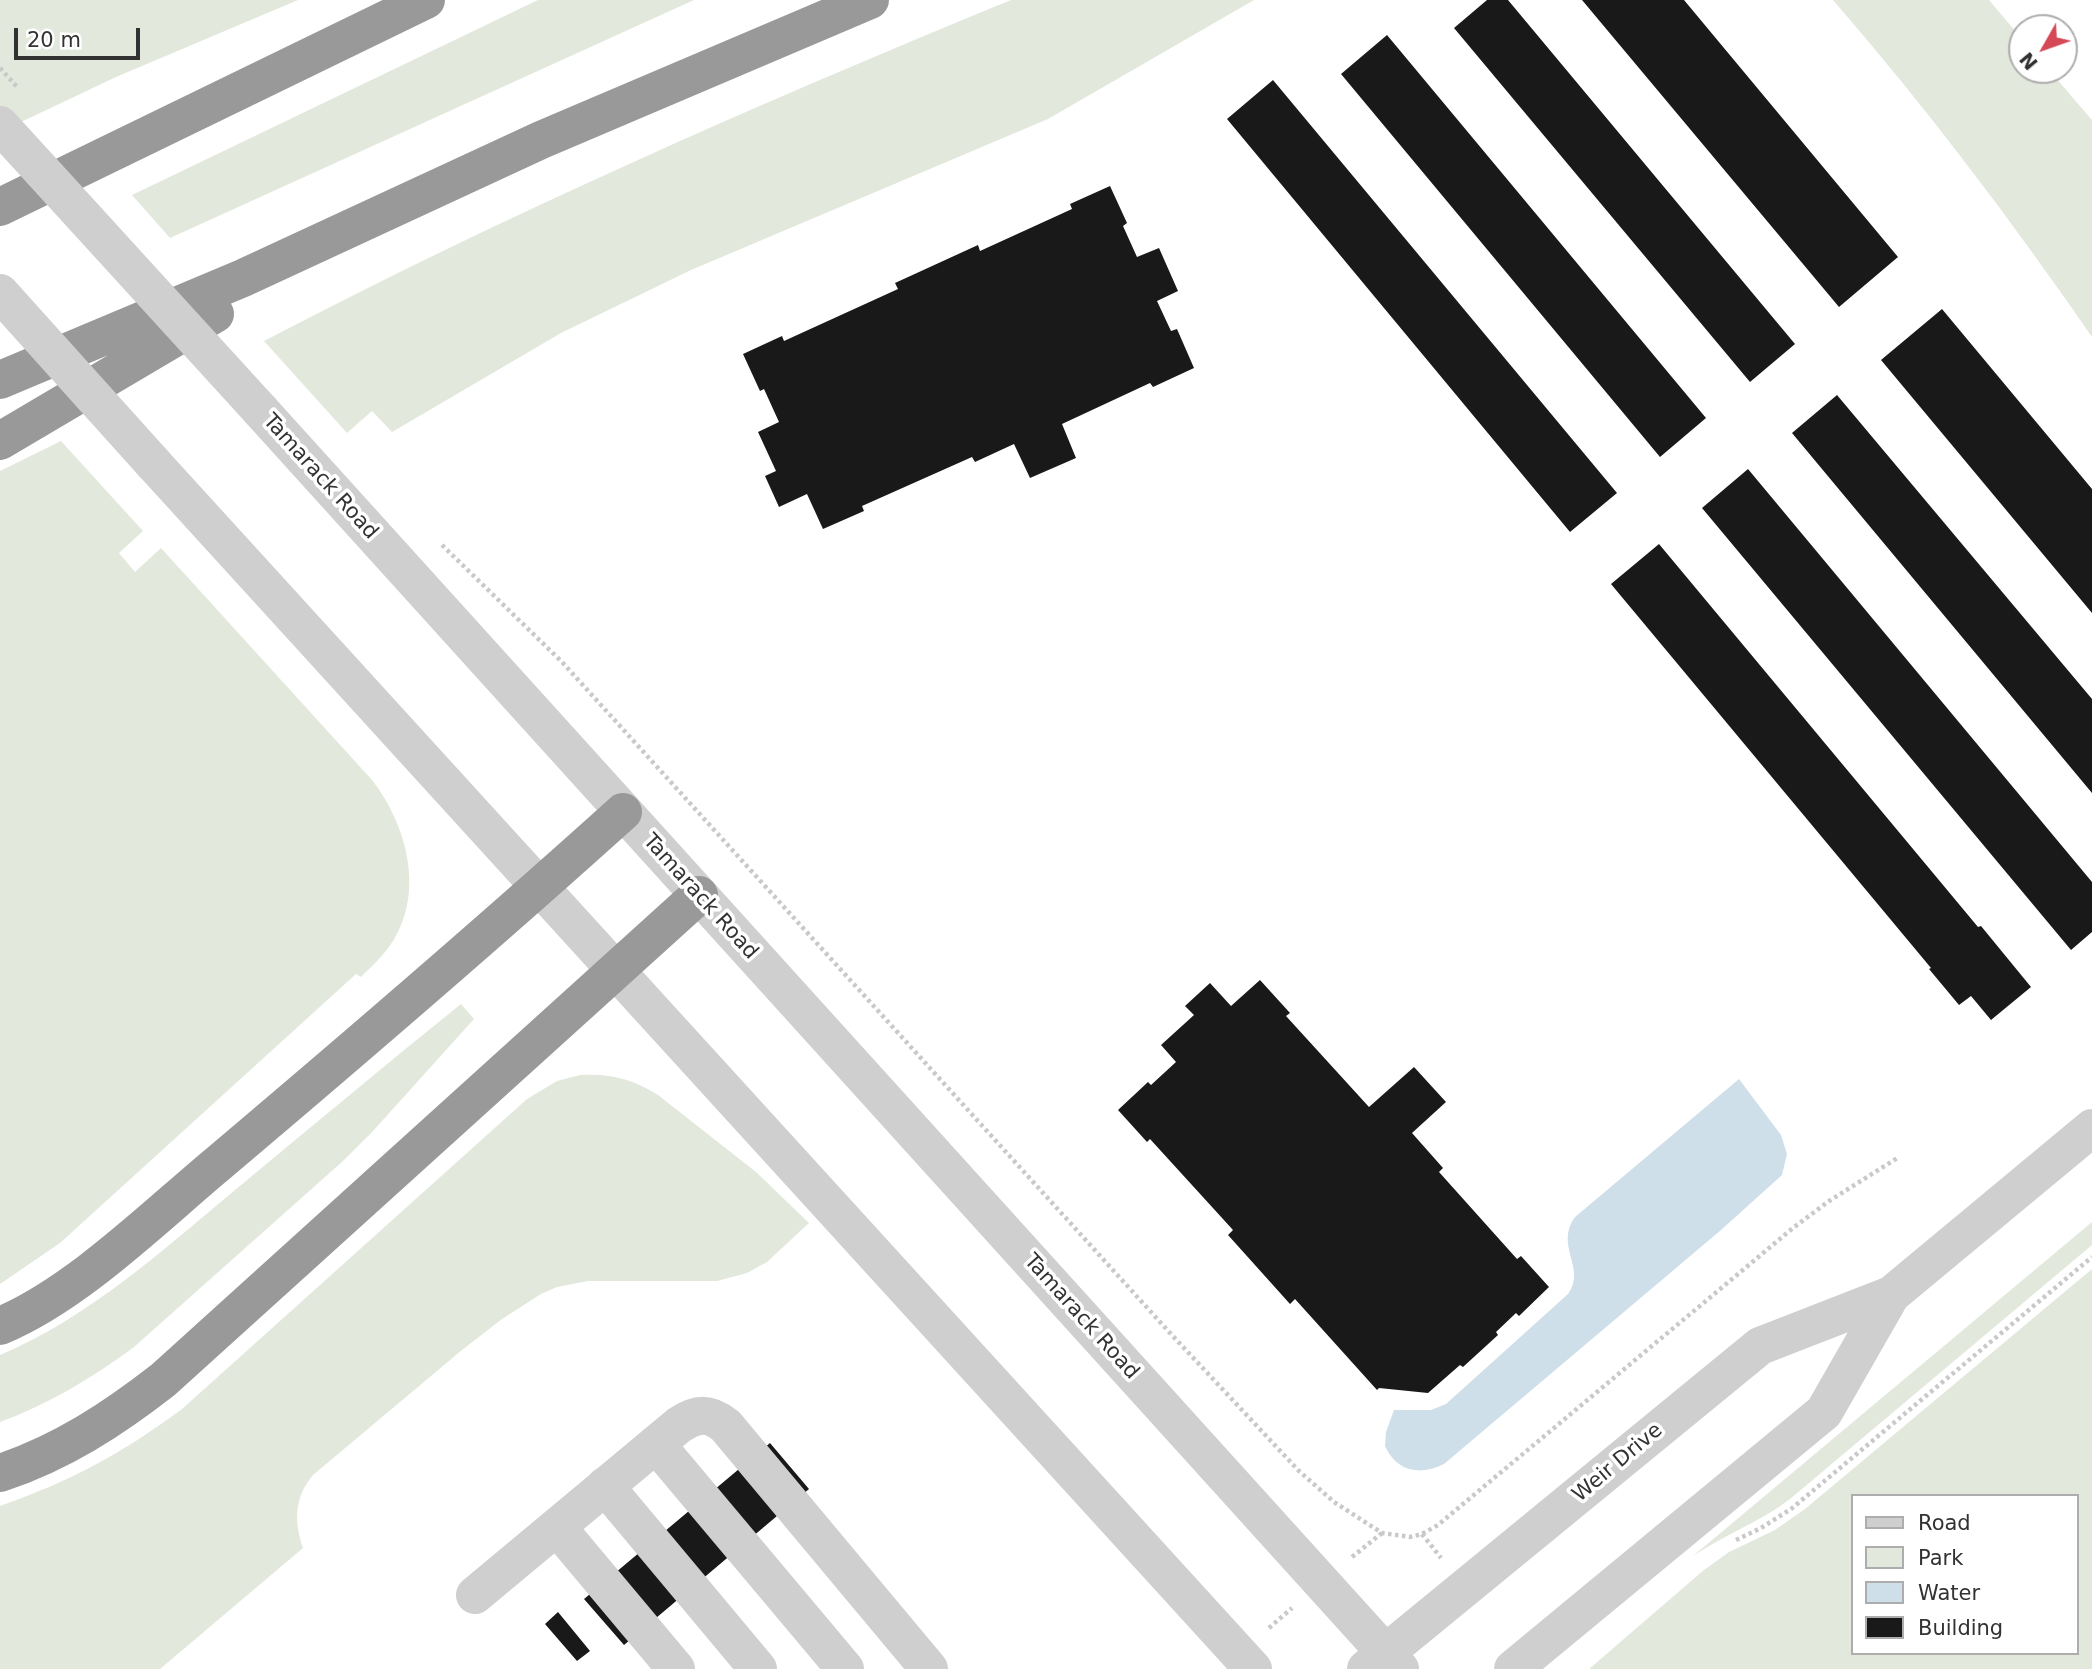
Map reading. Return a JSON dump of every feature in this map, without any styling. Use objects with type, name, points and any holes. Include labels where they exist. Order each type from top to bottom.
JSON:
[{"type":"highway","points":[[0,207],[426,0]]},
{"type":"highway","points":[[0,380],[243,278],[541,140],[870,0]]},
{"type":"highway","points":[[0,441],[396,206]]},
{"type":"highway","points":[[0,1326],[67,1288],[115,1250],[335,1065],[623,812]]},
{"type":"highway","points":[[0,1473],[80,1438],[163,1380],[699,895]]},
{"type":"street","name":"Tamarack Road","points":[[0,125],[699,895],[1384,1664]]},
{"type":"street","points":[[0,293],[538,888],[1253,1669]]},
{"type":"street","name":"Weir Drive","points":[[1384,1664],[1760,1346],[1891,1295],[2092,1128]]},
{"type":"street","name":"Weir Drive","points":[[1513,1669],[1824,1412],[1891,1295]]},
{"type":"street","points":[[475,1595],[679,1425],[695,1416],[708,1415],[726,1426],[929,1669]]},
{"type":"street","points":[[656,1444],[845,1669]]},
{"type":"street","points":[[605,1486],[758,1669]]},
{"type":"street","points":[[556,1527],[676,1669]]},
{"type":"path","points":[[432,536],[567,668],[1299,1471],[1334,1502],[1382,1533],[1410,1537],[1438,1525],[1793,1228],[1899,1157]]},
{"type":"path","points":[[1730,1543],[1791,1509],[2092,1257]]},
{"type":"green space","points":[[0,0],[298,0],[116,77],[0,132]]},
{"type":"green space","points":[[538,0],[694,0],[170,238],[132,195]]},
{"type":"green space","points":[[1011,0],[1254,0],[1048,119],[691,270],[561,333],[392,432],[372,411],[347,433],[264,341],[448,249],[634,162]]},
{"type":"green space","points":[[1833,0],[1989,0],[2008,22],[2008,84],[2061,84],[2092,120],[2092,337],[2031,250],[1901,81]]},
{"type":"green space","points":[[61,441],[143,531],[119,553],[135,572],[161,548],[372,780],[384,797],[402,837],[409,879],[408,901],[403,921],[393,941],[361,977],[356,974],[60,1243],[0,1284],[0,471]]},
{"type":"green space","points":[[461,1004],[474,1019],[343,1161],[134,1347],[70,1389],[0,1422],[0,1355],[64,1322],[123,1282]]},
{"type":"green space","points":[[580,1075],[621,1078],[658,1095],[756,1172],[809,1223],[767,1262],[747,1273],[717,1281],[588,1281],[557,1287],[541,1294],[502,1319],[313,1475],[299,1501],[297,1519],[303,1548],[160,1669],[0,1669],[0,1506],[50,1487],[95,1465],[138,1440],[182,1409],[527,1099],[557,1081]]},
{"type":"green space","points":[[2092,1222],[2092,1245],[1790,1499],[1767,1515],[1693,1556]]},
{"type":"green space","points":[[2092,1269],[2092,1669],[1589,1669],[1704,1570],[1729,1552],[1775,1530],[1805,1509]]},
{"type":"water","points":[[1739,1079],[1781,1135],[1787,1154],[1782,1175],[1721,1230],[1444,1464],[1418,1470],[1410,1469],[1396,1461],[1385,1446],[1386,1432],[1394,1410],[1431,1410],[1446,1404],[1568,1294],[1574,1275],[1568,1238],[1569,1228],[1575,1217]]},
{"type":"building","points":[[1487,0],[1508,0],[1795,344],[1750,382],[1454,28]]},
{"type":"building","points":[[1582,0],[1684,0],[1898,257],[1839,307]]},
{"type":"building","points":[[1387,35],[1706,418],[1660,457],[1341,74]]},
{"type":"building","points":[[1273,80],[1617,493],[1570,532],[1227,119]]},
{"type":"building","points":[[1110,186],[1127,223],[1123,226],[1137,257],[1159,248],[1178,291],[1157,301],[1171,331],[1177,329],[1194,368],[1153,387],[1150,383],[1062,424],[1076,458],[1030,478],[1014,444],[975,462],[972,457],[862,506],[864,511],[823,529],[807,494],[779,507],[765,476],[776,471],[758,432],[779,422],[764,389],[760,391],[743,354],[782,336],[784,341],[898,289],[895,283],[978,245],[980,251],[1072,209],[1070,204]]},
{"type":"building","points":[[1942,309],[2092,489],[2092,613],[1881,360]]},
{"type":"building","points":[[1837,395],[2092,699],[2092,793],[1792,433]]},
{"type":"building","points":[[1748,469],[2092,882],[2092,932],[2071,950],[1702,508]]},
{"type":"building","points":[[1659,544],[2031,987],[1991,1020],[1971,996],[1959,1005],[1611,584]]},
{"type":"building","points":[[1260,980],[1290,1013],[1286,1016],[1369,1107],[1414,1067],[1446,1102],[1412,1133],[1443,1168],[1439,1172],[1517,1259],[1521,1256],[1549,1287],[1519,1316],[1516,1313],[1496,1332],[1498,1335],[1463,1367],[1460,1365],[1428,1393],[1379,1388],[1377,1390],[1295,1299],[1290,1304],[1228,1235],[1233,1230],[1150,1139],[1147,1142],[1118,1110],[1148,1082],[1151,1085],[1176,1062],[1161,1045],[1194,1015],[1185,1006],[1210,983],[1231,1006]]},
{"type":"building","points":[[770,1443],[809,1489],[624,1645],[584,1599]]},
{"type":"building","points":[[558,1612],[590,1651],[577,1661],[545,1624]]}]
